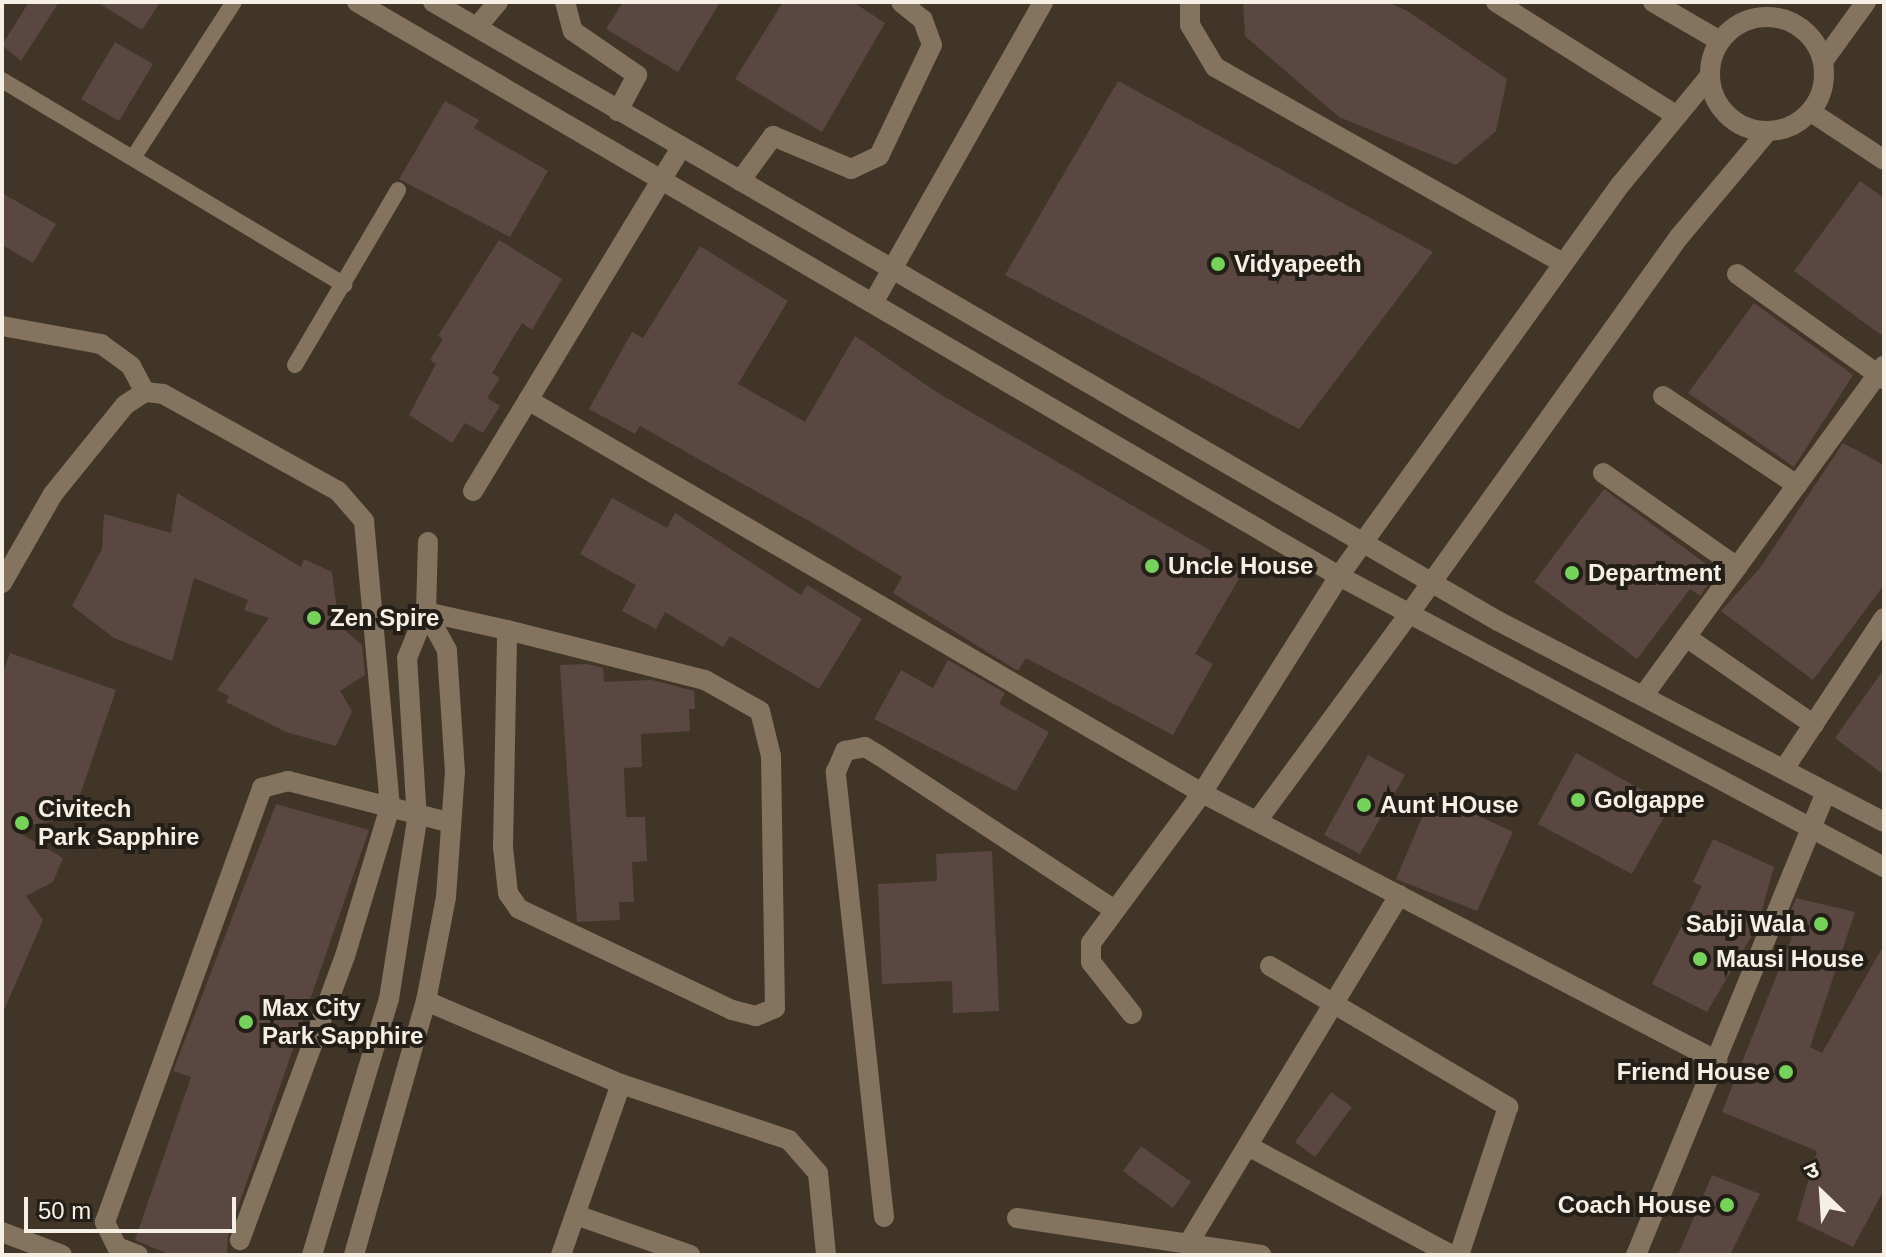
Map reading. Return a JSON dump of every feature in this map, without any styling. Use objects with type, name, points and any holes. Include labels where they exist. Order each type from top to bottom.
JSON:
[{"type":"street","points":[[357,2],[1339,576],[1884,867]]},
{"type":"street","points":[[433,2],[1360,538],[1643,696],[1884,822]]},
{"type":"street","points":[[477,27],[498,2]]},
{"type":"street","points":[[565,2],[573,31],[637,75],[618,111]]},
{"type":"street","points":[[740,181],[773,136],[851,169],[879,156],[932,45],[923,20],[901,2]]},
{"type":"street","points":[[1190,2],[1190,25],[1215,67],[1563,263]]},
{"type":"street","points":[[1496,2],[1677,116]]},
{"type":"street","points":[[1653,2],[1720,41]]},
{"type":"street","points":[[1257,821],[1679,237],[1767,132],[1811,112],[1824,85],[1824,60],[1866,2]]},
{"type":"street","points":[[873,303],[1041,3]]},
{"type":"street","points":[[1132,1014],[1087,951],[1202,793],[1360,538],[1563,263],[1709,77],[1720,41],[1762,10],[1792,21],[1824,60]]},
{"type":"street","points":[[1709,77],[1721,110],[1767,132]]},
{"type":"street","points":[[1811,112],[1884,160]]},
{"type":"street","points":[[473,491],[681,147]]},
{"type":"street","points":[[1643,696],[1882,373],[1737,274]]},
{"type":"street","points":[[2,326],[101,344],[131,366],[145,392]]},
{"type":"street","points":[[2,583],[53,494],[125,405],[145,392],[163,394],[358,508],[370,556],[390,807],[345,956],[240,1240]]},
{"type":"street","points":[[1663,396],[1797,485]]},
{"type":"street","points":[[528,400],[1202,793],[1717,1061]]},
{"type":"street","points":[[1603,473],[1737,567]]},
{"type":"street","points":[[312,1255],[389,999],[417,813],[407,658],[426,612],[428,542]]},
{"type":"street","points":[[426,612],[507,630],[705,680],[760,711],[771,756],[775,1008],[756,1016],[732,1010],[519,909],[508,893],[503,847],[507,630]]},
{"type":"street","points":[[362,1253],[426,1001],[451,823],[447,650],[426,612]]},
{"type":"street","points":[[1784,769],[1882,624]]},
{"type":"street","points":[[1686,637],[1814,725]]},
{"type":"street","points":[[884,1217],[836,772],[845,751],[865,747],[1114,910]]},
{"type":"street","points":[[138,1255],[117,1247],[105,1222],[254,801],[262,788],[288,781],[451,823]]},
{"type":"street","points":[[1636,1255],[1826,792]]},
{"type":"street","points":[[1188,1244],[1399,895]]},
{"type":"street","points":[[1270,966],[1508,1107],[1459,1255]]},
{"type":"street","points":[[426,1001],[621,1084],[789,1140],[806,1153],[824,1201],[826,1255]]},
{"type":"street","points":[[561,1255],[621,1084]]},
{"type":"street","points":[[1248,1146],[1451,1255]]},
{"type":"street","points":[[576,1215],[690,1255]]},
{"type":"street","points":[[1017,1218],[1261,1255]]},
{"type":"street","points":[[2,1232],[62,1255]]},
{"type":"lane","points":[[133,158],[234,2]]},
{"type":"lane","points":[[2,80],[344,285]]},
{"type":"lane","points":[[295,365],[398,190]]},
{"type":"building","points":[[29,2],[59,2],[21,61],[2,45]]},
{"type":"building","points":[[97,2],[160,2],[142,30]]},
{"type":"building","points":[[623,2],[720,2],[678,72],[606,29]]},
{"type":"building","points":[[783,2],[853,2],[885,23],[822,132],[735,79]]},
{"type":"building","points":[[1243,2],[1388,2],[1409,12],[1507,79],[1496,131],[1456,165],[1339,117],[1245,36]]},
{"type":"building","points":[[115,42],[153,64],[119,121],[81,99]]},
{"type":"building","name":"Vidyapeeth","points":[[1118,81],[1433,252],[1299,429],[1005,275]]},
{"type":"building","points":[[445,101],[479,120],[474,128],[548,171],[510,237],[399,179]]},
{"type":"building","points":[[1860,181],[1884,198],[1884,337],[1794,271]]},
{"type":"building","points":[[2,193],[56,224],[33,263],[2,245]]},
{"type":"building","points":[[499,240],[562,279],[532,330],[522,323],[492,373],[500,378],[487,398],[500,406],[483,433],[465,423],[452,443],[409,415],[436,364],[430,360],[443,339],[438,336]]},
{"type":"building","points":[[700,246],[788,301],[738,384],[805,422],[855,336],[938,393],[1244,570],[1195,654],[1213,664],[1173,735],[1026,658],[1018,671],[893,593],[902,577],[640,426],[635,434],[589,409],[632,332],[643,338]]},
{"type":"building","points":[[1754,303],[1853,375],[1794,467],[1688,393]]},
{"type":"building","points":[[1843,443],[1884,465],[1884,585],[1813,680],[1721,611],[1760,568]]},
{"type":"building","name":"Department","points":[[1604,489],[1717,572],[1700,596],[1690,589],[1637,659],[1534,582]]},
{"type":"building","name":"Zen Spire","points":[[177,493],[301,567],[304,559],[332,572],[339,625],[362,645],[365,675],[340,691],[352,711],[336,746],[286,732],[226,702],[229,696],[217,690],[269,618],[244,610],[248,600],[194,578],[172,661],[114,638],[72,606],[102,549],[104,514],[171,533]]},
{"type":"building","points":[[612,498],[667,528],[675,513],[801,595],[807,585],[862,619],[819,689],[730,636],[723,647],[665,612],[656,629],[622,611],[636,585],[580,554]]},
{"type":"building","name":"Civitech Park Sapphire","points":[[10,653],[116,690],[72,818],[11,828],[63,858],[53,882],[26,896],[43,920],[2,1015],[2,675]]},
{"type":"building","points":[[948,660],[1005,693],[999,704],[1049,732],[1016,791],[874,719],[901,670],[933,688]]},
{"type":"building","points":[[587,664],[603,668],[604,682],[652,680],[694,691],[695,709],[689,709],[690,731],[641,734],[642,767],[624,768],[626,817],[645,817],[647,861],[632,862],[634,902],[619,902],[620,920],[577,922],[560,665]]},
{"type":"building","points":[[1884,669],[1884,775],[1835,738]]},
{"type":"building","points":[[1576,753],[1670,806],[1632,874],[1538,824]]},
{"type":"building","name":"Aunt HOuse","points":[[1368,755],[1405,775],[1360,854],[1324,835]]},
{"type":"building","points":[[1432,794],[1513,832],[1477,911],[1396,879]]},
{"type":"building","name":"Max City Park Sapphire","points":[[276,804],[369,830],[228,1236],[227,1255],[171,1255],[135,1240],[191,1077],[173,1071]]},
{"type":"building","points":[[1713,839],[1774,867],[1757,927],[1707,1012],[1652,984],[1702,886],[1693,882]]},
{"type":"building","points":[[992,851],[999,1011],[953,1013],[952,981],[882,984],[878,884],[937,881],[936,854]]},
{"type":"building","points":[[1796,898],[1855,912],[1810,1047],[1822,1053],[1884,945],[1884,1190],[1853,1247],[1797,1220],[1817,1151],[1722,1112],[1792,937],[1782,934]]},
{"type":"building","points":[[1331,1092],[1352,1107],[1315,1157],[1295,1142]]},
{"type":"building","points":[[1141,1146],[1191,1182],[1173,1208],[1123,1171]]},
{"type":"building","points":[[1712,1175],[1760,1194],[1730,1255],[1678,1255]]},
{"type":"place","name":"Vidyapeeth","points":[[1218,264]]},
{"type":"place","name":"Uncle House","points":[[1152,566]]},
{"type":"place","name":"Department","points":[[1572,573]]},
{"type":"place","name":"Zen Spire","points":[[314,618]]},
{"type":"place","name":"Golgappe","points":[[1578,800]]},
{"type":"place","name":"Aunt HOuse","points":[[1364,805]]},
{"type":"place","name":"Civitech Park Sapphire","points":[[22,823]]},
{"type":"place","name":"Sabji Wala","points":[[1821,924]]},
{"type":"place","name":"Mausi House","points":[[1700,959]]},
{"type":"place","name":"Max City Park Sapphire","points":[[246,1022]]},
{"type":"place","name":"Friend House","points":[[1786,1072]]},
{"type":"place","name":"Coach House","points":[[1727,1205]]}]
